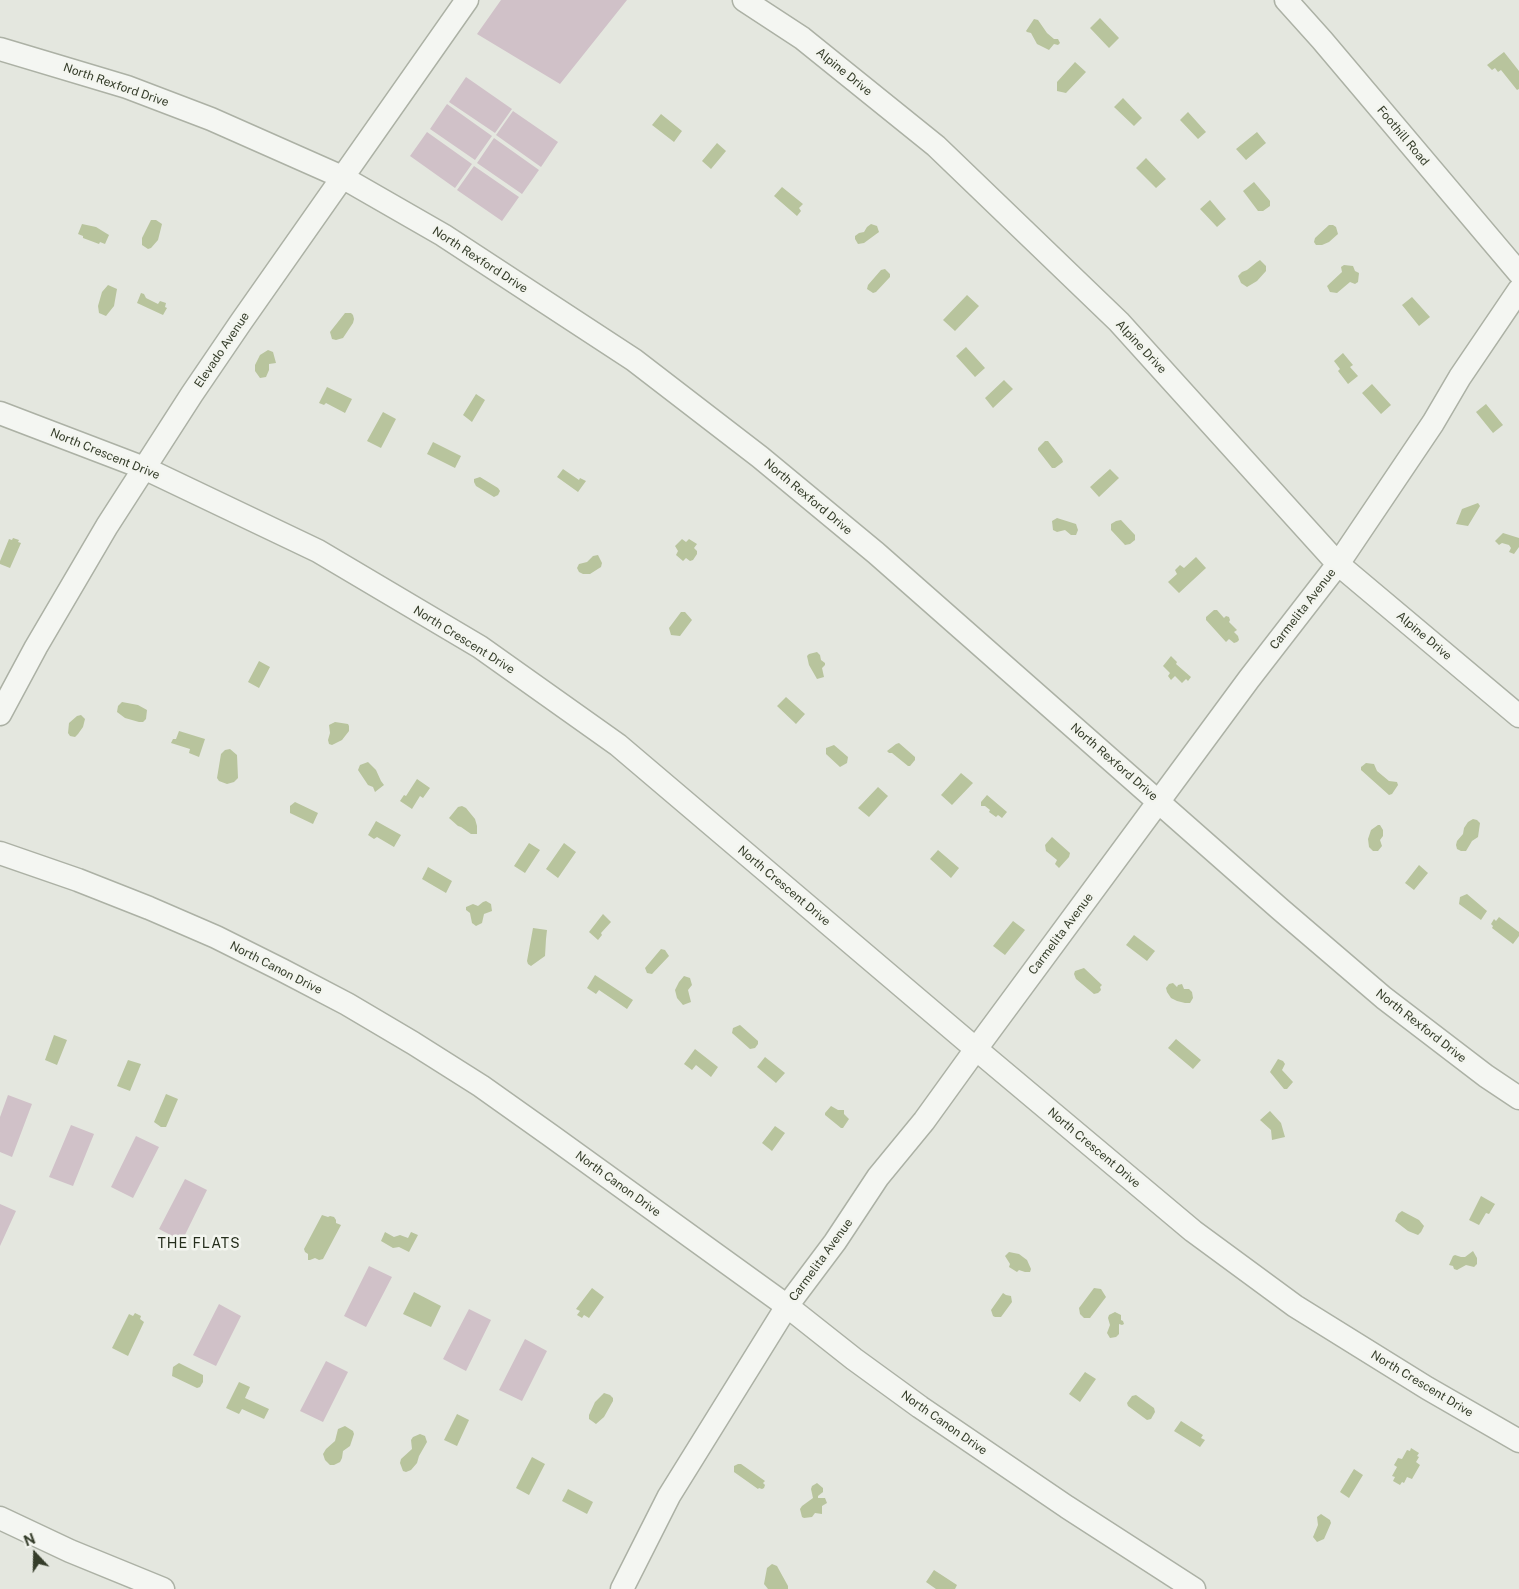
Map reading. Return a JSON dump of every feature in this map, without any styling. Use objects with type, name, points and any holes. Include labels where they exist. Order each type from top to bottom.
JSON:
[{"type":"street","name":"Elevado Avenue","points":[[0,714],[75,580],[144,468],[240,322],[467,0]]},
{"type":"street","name":"Alpine Drive","points":[[744,0],[802,38],[943,153],[1119,322],[1338,564],[1519,716]]},
{"type":"street","name":"Foothill Road","points":[[1286,0],[1519,273]]},
{"type":"street","name":"North Rexford Drive","points":[[0,49],[127,87],[211,119],[342,177],[443,234],[634,360],[760,457],[876,553],[1280,909],[1384,998],[1486,1076],[1519,1098]]},
{"type":"street","name":"Carmelita Avenue","points":[[622,1589],[669,1496],[787,1306],[835,1242],[878,1177],[924,1121],[1249,679],[1338,564],[1519,290]]},
{"type":"street","name":"North Crescent Drive","points":[[0,413],[144,468],[318,551],[480,647],[618,745],[1193,1231],[1295,1306],[1428,1388],[1519,1441]]},
{"type":"street","name":"North Canon Drive","points":[[0,853],[78,880],[157,912],[282,970],[347,1004],[480,1086],[787,1306],[854,1359],[928,1412],[1066,1507],[1194,1589]]},
{"type":"street","points":[[0,1518],[70,1551],[163,1589]]},
{"type":"shaded area","points":[[501,0],[627,0],[560,84],[477,34]]},
{"type":"shaded area","points":[[1100,18],[1119,38],[1109,48],[1090,28]]},
{"type":"shaded area","points":[[1034,19],[1038,20],[1054,39],[1058,39],[1060,43],[1058,45],[1054,44],[1049,50],[1037,44],[1031,33],[1026,31]]},
{"type":"shaded area","points":[[1504,52],[1519,71],[1519,89],[1517,90],[1501,70],[1498,72],[1495,68],[1492,70],[1487,65]]},
{"type":"shaded area","points":[[1075,62],[1086,72],[1066,93],[1057,91],[1057,82]]},
{"type":"shaded area","points":[[466,77],[512,109],[495,133],[449,102]]},
{"type":"shaded area","points":[[1123,98],[1142,118],[1134,126],[1114,107]]},
{"type":"shaded area","points":[[447,104],[492,136],[475,160],[430,129]]},
{"type":"shaded area","points":[[513,111],[558,142],[541,167],[496,135]]},
{"type":"shaded area","points":[[1188,112],[1206,132],[1198,139],[1180,120]]},
{"type":"shaded area","points":[[661,114],[682,131],[674,142],[652,125]]},
{"type":"shaded area","points":[[427,132],[472,164],[455,188],[410,156]]},
{"type":"shaded area","points":[[1257,132],[1266,143],[1246,160],[1236,149]]},
{"type":"shaded area","points":[[494,138],[539,170],[522,194],[477,163]]},
{"type":"shaded area","points":[[717,143],[726,151],[711,169],[702,161]]},
{"type":"shaded area","points":[[1146,158],[1166,179],[1156,188],[1136,168]]},
{"type":"shaded area","points":[[474,166],[519,197],[502,221],[457,190]]},
{"type":"shaded area","points":[[1254,182],[1270,201],[1270,206],[1263,211],[1258,211],[1243,191]]},
{"type":"shaded area","points":[[782,187],[803,204],[799,208],[801,211],[797,216],[774,196]]},
{"type":"shaded area","points":[[1210,200],[1226,219],[1217,227],[1200,209]]},
{"type":"shaded area","points":[[151,220],[156,220],[162,224],[158,240],[148,249],[142,245],[142,238]]},
{"type":"shaded area","points":[[82,224],[96,227],[109,235],[105,244],[100,242],[99,244],[78,234]]},
{"type":"shaded area","points":[[871,224],[877,226],[879,232],[864,243],[858,244],[855,236],[864,232]]},
{"type":"shaded area","points":[[1329,225],[1336,227],[1338,234],[1329,242],[1316,245],[1314,242],[1315,238]]},
{"type":"shaded area","points":[[1260,260],[1266,266],[1266,271],[1257,281],[1247,287],[1241,283],[1238,276]]},
{"type":"shaded area","points":[[1344,265],[1353,266],[1355,271],[1359,273],[1358,282],[1355,284],[1350,282],[1337,293],[1330,292],[1327,286],[1342,272],[1341,267]]},
{"type":"shaded area","points":[[885,269],[890,274],[890,277],[876,292],[873,293],[867,289],[868,285],[881,270]]},
{"type":"shaded area","points":[[108,285],[117,289],[114,306],[106,316],[99,313],[98,306],[102,292]]},
{"type":"shaded area","points":[[141,293],[158,304],[160,301],[166,303],[165,307],[167,308],[163,315],[137,303]]},
{"type":"shaded area","points":[[967,295],[979,306],[955,331],[943,320]]},
{"type":"shaded area","points":[[1412,297],[1430,317],[1419,326],[1402,305]]},
{"type":"shaded area","points":[[345,313],[353,315],[353,323],[343,338],[332,339],[330,332]]},
{"type":"shaded area","points":[[966,347],[985,368],[975,377],[956,356]]},
{"type":"shaded area","points":[[268,350],[273,352],[276,363],[269,364],[266,377],[260,378],[255,371],[255,365],[260,355]]},
{"type":"shaded area","points":[[1343,353],[1353,365],[1350,367],[1358,376],[1348,384],[1338,371],[1340,369],[1334,361]]},
{"type":"shaded area","points":[[1004,380],[1013,389],[993,408],[985,398]]},
{"type":"shaded area","points":[[1372,384],[1391,405],[1381,414],[1362,393]]},
{"type":"shaded area","points":[[327,387],[352,399],[345,413],[326,403],[324,405],[319,403]]},
{"type":"shaded area","points":[[476,394],[485,400],[472,422],[463,415]]},
{"type":"shaded area","points":[[1486,404],[1503,425],[1493,433],[1476,412]]},
{"type":"shaded area","points":[[383,412],[396,419],[381,448],[367,441]]},
{"type":"shaded area","points":[[1045,441],[1048,441],[1062,459],[1063,462],[1055,468],[1052,468],[1038,450]]},
{"type":"shaded area","points":[[433,442],[461,456],[455,468],[427,454]]},
{"type":"shaded area","points":[[563,469],[579,480],[580,478],[586,481],[578,492],[557,477]]},
{"type":"shaded area","points":[[1110,469],[1119,478],[1099,497],[1090,487]]},
{"type":"shaded area","points":[[480,477],[498,488],[500,491],[498,495],[494,497],[476,486],[474,479]]},
{"type":"shaded area","points":[[1478,503],[1480,506],[1468,526],[1456,524],[1462,509]]},
{"type":"shaded area","points":[[1057,518],[1076,524],[1078,530],[1076,535],[1071,535],[1065,530],[1057,532],[1053,530],[1052,521]]},
{"type":"shaded area","points":[[1121,520],[1135,535],[1135,540],[1130,544],[1125,545],[1111,530],[1111,524]]},
{"type":"shaded area","points":[[1503,533],[1519,538],[1519,547],[1514,554],[1509,552],[1511,548],[1509,545],[1502,543],[1499,545],[1495,541]]},
{"type":"shaded area","points":[[13,538],[21,543],[10,568],[0,564],[0,561],[9,539],[12,540]]},
{"type":"shaded area","points":[[682,539],[686,542],[689,539],[697,544],[694,548],[697,554],[693,560],[690,561],[686,558],[683,561],[676,555],[678,551],[675,546]]},
{"type":"shaded area","points":[[598,555],[602,563],[601,567],[590,574],[579,572],[577,568],[579,564],[587,562],[593,556]]},
{"type":"shaded area","points":[[1196,557],[1206,568],[1179,593],[1168,582],[1177,574],[1175,570],[1180,565],[1184,568]]},
{"type":"shaded area","points":[[1214,610],[1217,610],[1224,618],[1226,616],[1229,617],[1229,622],[1237,630],[1234,632],[1238,636],[1239,640],[1237,642],[1234,643],[1229,639],[1226,642],[1206,620],[1206,617]]},
{"type":"shaded area","points":[[681,612],[685,612],[692,620],[680,636],[671,635],[669,628]]},
{"type":"shaded area","points":[[817,652],[825,665],[822,668],[824,677],[817,679],[809,665],[807,656]]},
{"type":"shaded area","points":[[1171,656],[1177,662],[1176,664],[1191,677],[1188,681],[1186,679],[1182,683],[1175,676],[1171,680],[1168,676],[1170,673],[1163,666]]},
{"type":"shaded area","points":[[259,661],[270,667],[259,688],[248,682]]},
{"type":"shaded area","points":[[786,697],[805,714],[796,724],[777,706]]},
{"type":"shaded area","points":[[122,702],[138,705],[147,710],[146,719],[143,722],[139,722],[125,718],[117,712],[118,706]]},
{"type":"shaded area","points":[[81,715],[85,719],[83,727],[75,737],[70,736],[68,733],[69,723]]},
{"type":"shaded area","points":[[335,722],[348,724],[349,731],[342,740],[332,745],[329,744],[328,740],[330,733],[329,725]]},
{"type":"shaded area","points":[[179,731],[205,739],[199,757],[189,753],[190,749],[171,743],[173,739],[176,739]]},
{"type":"shaded area","points":[[899,743],[915,757],[910,766],[887,751]]},
{"type":"shaded area","points":[[834,745],[848,757],[847,763],[840,767],[826,754],[826,748]]},
{"type":"shaded area","points":[[230,749],[237,755],[238,778],[234,782],[227,784],[219,781],[217,778],[221,754],[225,750]]},
{"type":"shaded area","points":[[368,762],[376,770],[384,785],[375,792],[358,770],[360,765]]},
{"type":"shaded area","points":[[1366,763],[1374,764],[1377,771],[1389,781],[1397,782],[1398,785],[1392,794],[1389,795],[1361,770],[1361,767]]},
{"type":"shaded area","points":[[961,773],[973,783],[952,805],[941,795]]},
{"type":"shaded area","points":[[417,779],[430,788],[423,798],[420,796],[412,809],[400,801],[404,795],[406,796]]},
{"type":"shaded area","points":[[878,787],[888,796],[869,817],[858,808]]},
{"type":"shaded area","points":[[987,795],[1007,812],[1002,818],[998,815],[996,817],[985,806],[981,806],[981,802]]},
{"type":"shaded area","points":[[295,802],[318,813],[313,824],[290,813],[290,806]]},
{"type":"shaded area","points":[[462,806],[475,819],[477,834],[471,834],[449,818],[458,807]]},
{"type":"shaded area","points":[[1473,819],[1480,823],[1478,837],[1472,841],[1466,851],[1461,851],[1457,849],[1457,841],[1463,834],[1468,822]]},
{"type":"shaded area","points":[[376,821],[401,835],[394,847],[377,837],[374,839],[368,835]]},
{"type":"shaded area","points":[[1378,825],[1383,830],[1383,836],[1380,840],[1382,846],[1378,851],[1373,851],[1369,847],[1368,839],[1371,830]]},
{"type":"shaded area","points":[[1052,837],[1070,853],[1069,857],[1059,868],[1055,864],[1057,860],[1046,851],[1045,845]]},
{"type":"shaded area","points":[[529,843],[540,850],[525,873],[514,866]]},
{"type":"shaded area","points":[[564,843],[576,852],[558,878],[546,869]]},
{"type":"shaded area","points":[[938,850],[959,868],[951,878],[930,859]]},
{"type":"shaded area","points":[[1419,865],[1428,873],[1414,890],[1405,883]]},
{"type":"shaded area","points":[[428,867],[452,881],[446,893],[422,879]]},
{"type":"shaded area","points":[[1467,894],[1487,911],[1481,920],[1459,904],[1460,897]]},
{"type":"shaded area","points":[[486,901],[491,904],[492,911],[484,914],[482,923],[476,926],[472,923],[470,913],[466,910],[466,907],[473,904],[478,906]]},
{"type":"shaded area","points":[[603,914],[611,922],[601,933],[602,935],[598,940],[589,932]]},
{"type":"shaded area","points":[[1499,917],[1519,932],[1519,936],[1513,944],[1492,928],[1491,924],[1494,919],[1496,921]]},
{"type":"shaded area","points":[[1013,921],[1025,930],[1005,955],[993,946]]},
{"type":"shaded area","points":[[533,928],[547,930],[545,956],[531,966],[527,961]]},
{"type":"shaded area","points":[[1134,935],[1155,951],[1147,961],[1126,945]]},
{"type":"shaded area","points":[[661,949],[665,950],[669,956],[652,974],[647,973],[645,968]]},
{"type":"shaded area","points":[[1084,968],[1102,985],[1098,993],[1094,994],[1076,979],[1075,971]]},
{"type":"shaded area","points":[[595,975],[633,1000],[627,1009],[599,990],[596,994],[587,988]]},
{"type":"shaded area","points":[[684,976],[690,978],[692,985],[688,990],[691,1002],[683,1005],[677,998],[675,990]]},
{"type":"shaded area","points":[[1173,983],[1177,987],[1182,984],[1184,989],[1189,989],[1192,992],[1193,998],[1190,1003],[1171,998],[1166,988],[1169,984]]},
{"type":"shaded area","points":[[740,1025],[758,1041],[755,1048],[750,1049],[732,1033],[733,1028]]},
{"type":"shaded area","points":[[54,1035],[67,1040],[57,1065],[45,1060]]},
{"type":"shaded area","points":[[1176,1039],[1201,1060],[1193,1069],[1168,1048]]},
{"type":"shaded area","points":[[695,1049],[718,1067],[711,1077],[696,1065],[692,1070],[684,1064]]},
{"type":"shaded area","points":[[765,1057],[785,1073],[776,1083],[757,1067]]},
{"type":"shaded area","points":[[1278,1059],[1285,1064],[1282,1070],[1293,1082],[1287,1089],[1284,1089],[1270,1072]]},
{"type":"shaded area","points":[[128,1060],[141,1064],[130,1091],[117,1086]]},
{"type":"shaded area","points":[[166,1094],[178,1099],[166,1127],[161,1127],[154,1122]]},
{"type":"shaded area","points":[[8,1095],[32,1104],[12,1157],[0,1152],[0,1117]]},
{"type":"shaded area","points":[[831,1106],[838,1110],[844,1110],[844,1114],[849,1119],[843,1128],[825,1115]]},
{"type":"shaded area","points":[[1270,1111],[1281,1123],[1285,1137],[1272,1140],[1271,1130],[1260,1120]]},
{"type":"shaded area","points":[[71,1125],[94,1134],[73,1186],[49,1177]]},
{"type":"shaded area","points":[[775,1126],[785,1133],[772,1151],[762,1143]]},
{"type":"shaded area","points":[[136,1136],[159,1147],[133,1198],[111,1187]]},
{"type":"shaded area","points":[[185,1179],[207,1190],[182,1241],[159,1229]]},
{"type":"shaded area","points":[[1481,1196],[1495,1204],[1489,1214],[1486,1213],[1479,1225],[1469,1220]]},
{"type":"shaded area","points":[[0,1204],[16,1211],[0,1246]]},
{"type":"shaded area","points":[[1402,1211],[1419,1220],[1424,1226],[1418,1235],[1408,1231],[1395,1221],[1398,1214]]},
{"type":"shaded area","points":[[322,1215],[334,1217],[336,1223],[341,1225],[323,1259],[315,1258],[308,1260],[308,1254],[304,1249]]},
{"type":"shaded area","points":[[385,1232],[394,1237],[400,1235],[408,1238],[411,1232],[418,1235],[409,1252],[399,1247],[393,1248],[381,1241]]},
{"type":"shaded area","points":[[1473,1251],[1477,1258],[1477,1264],[1474,1267],[1466,1265],[1457,1270],[1449,1265],[1453,1256],[1465,1257]]},
{"type":"shaded area","points":[[1009,1252],[1019,1254],[1027,1260],[1031,1269],[1030,1272],[1019,1270],[1017,1272],[1009,1267],[1010,1264],[1005,1256]]},
{"type":"shaded area","points":[[369,1266],[392,1277],[366,1327],[344,1316]]},
{"type":"shaded area","points":[[592,1288],[604,1297],[589,1318],[584,1315],[582,1318],[577,1315],[580,1311],[576,1309]]},
{"type":"shaded area","points":[[1094,1288],[1101,1289],[1106,1297],[1090,1318],[1084,1318],[1080,1314],[1079,1308]]},
{"type":"shaded area","points":[[414,1292],[441,1306],[431,1327],[403,1314]]},
{"type":"shaded area","points":[[1003,1293],[1011,1296],[1012,1302],[1001,1317],[995,1317],[991,1310]]},
{"type":"shaded area","points":[[219,1304],[241,1316],[216,1366],[193,1355]]},
{"type":"shaded area","points":[[469,1309],[491,1320],[466,1371],[443,1359]]},
{"type":"shaded area","points":[[1115,1312],[1121,1315],[1121,1320],[1124,1324],[1119,1324],[1119,1334],[1116,1337],[1110,1338],[1107,1333],[1110,1325],[1108,1318],[1109,1315]]},
{"type":"shaded area","points":[[135,1313],[141,1316],[140,1319],[144,1322],[128,1356],[112,1348],[129,1314],[133,1316]]},
{"type":"shaded area","points":[[525,1339],[547,1351],[522,1401],[499,1390]]},
{"type":"shaded area","points":[[326,1361],[348,1372],[323,1422],[300,1411]]},
{"type":"shaded area","points":[[179,1363],[203,1375],[203,1382],[200,1387],[197,1388],[172,1376],[173,1367]]},
{"type":"shaded area","points":[[1085,1372],[1096,1379],[1080,1402],[1069,1394]]},
{"type":"shaded area","points":[[239,1382],[250,1387],[245,1398],[269,1409],[264,1419],[242,1409],[239,1414],[226,1408]]},
{"type":"shaded area","points":[[604,1393],[610,1395],[613,1401],[604,1417],[596,1424],[589,1419],[589,1415],[595,1402]]},
{"type":"shaded area","points":[[1136,1395],[1154,1408],[1155,1412],[1151,1419],[1147,1420],[1128,1406],[1127,1403],[1132,1396]]},
{"type":"shaded area","points":[[457,1414],[469,1420],[457,1446],[444,1440]]},
{"type":"shaded area","points":[[1181,1421],[1203,1435],[1201,1438],[1205,1440],[1200,1447],[1174,1431]]},
{"type":"shaded area","points":[[345,1426],[353,1431],[354,1434],[350,1446],[343,1451],[340,1462],[330,1465],[325,1460],[323,1454],[335,1441],[338,1429]]},
{"type":"shaded area","points":[[420,1434],[425,1436],[427,1442],[417,1463],[411,1470],[403,1471],[400,1463],[401,1459],[412,1449],[411,1440],[413,1437]]},
{"type":"shaded area","points":[[1411,1448],[1419,1453],[1416,1462],[1420,1465],[1412,1479],[1407,1477],[1404,1483],[1402,1482],[1400,1485],[1393,1481],[1395,1477],[1392,1476],[1397,1467],[1394,1465],[1398,1458],[1402,1459],[1407,1450],[1410,1451]]},
{"type":"shaded area","points":[[532,1457],[545,1464],[529,1495],[516,1488]]},
{"type":"shaded area","points":[[741,1464],[765,1481],[763,1483],[765,1485],[764,1488],[758,1489],[734,1472],[734,1466]]},
{"type":"shaded area","points":[[1354,1469],[1363,1475],[1349,1498],[1340,1492]]},
{"type":"shaded area","points":[[817,1483],[823,1488],[823,1492],[818,1498],[825,1498],[827,1503],[822,1506],[822,1514],[815,1513],[812,1517],[804,1518],[800,1509],[813,1498],[811,1489]]},
{"type":"shaded area","points":[[568,1489],[593,1502],[587,1514],[562,1501]]},
{"type":"shaded area","points":[[1321,1514],[1330,1520],[1331,1523],[1324,1539],[1317,1542],[1313,1537],[1318,1525],[1317,1517]]},
{"type":"shaded area","points":[[772,1564],[777,1566],[788,1589],[768,1589],[764,1584],[767,1568]]},
{"type":"shaded area","points":[[934,1570],[957,1585],[955,1589],[936,1589],[926,1582]]},
{"type":"district","name":"THE FLATS","points":[[199,1244]]}]
